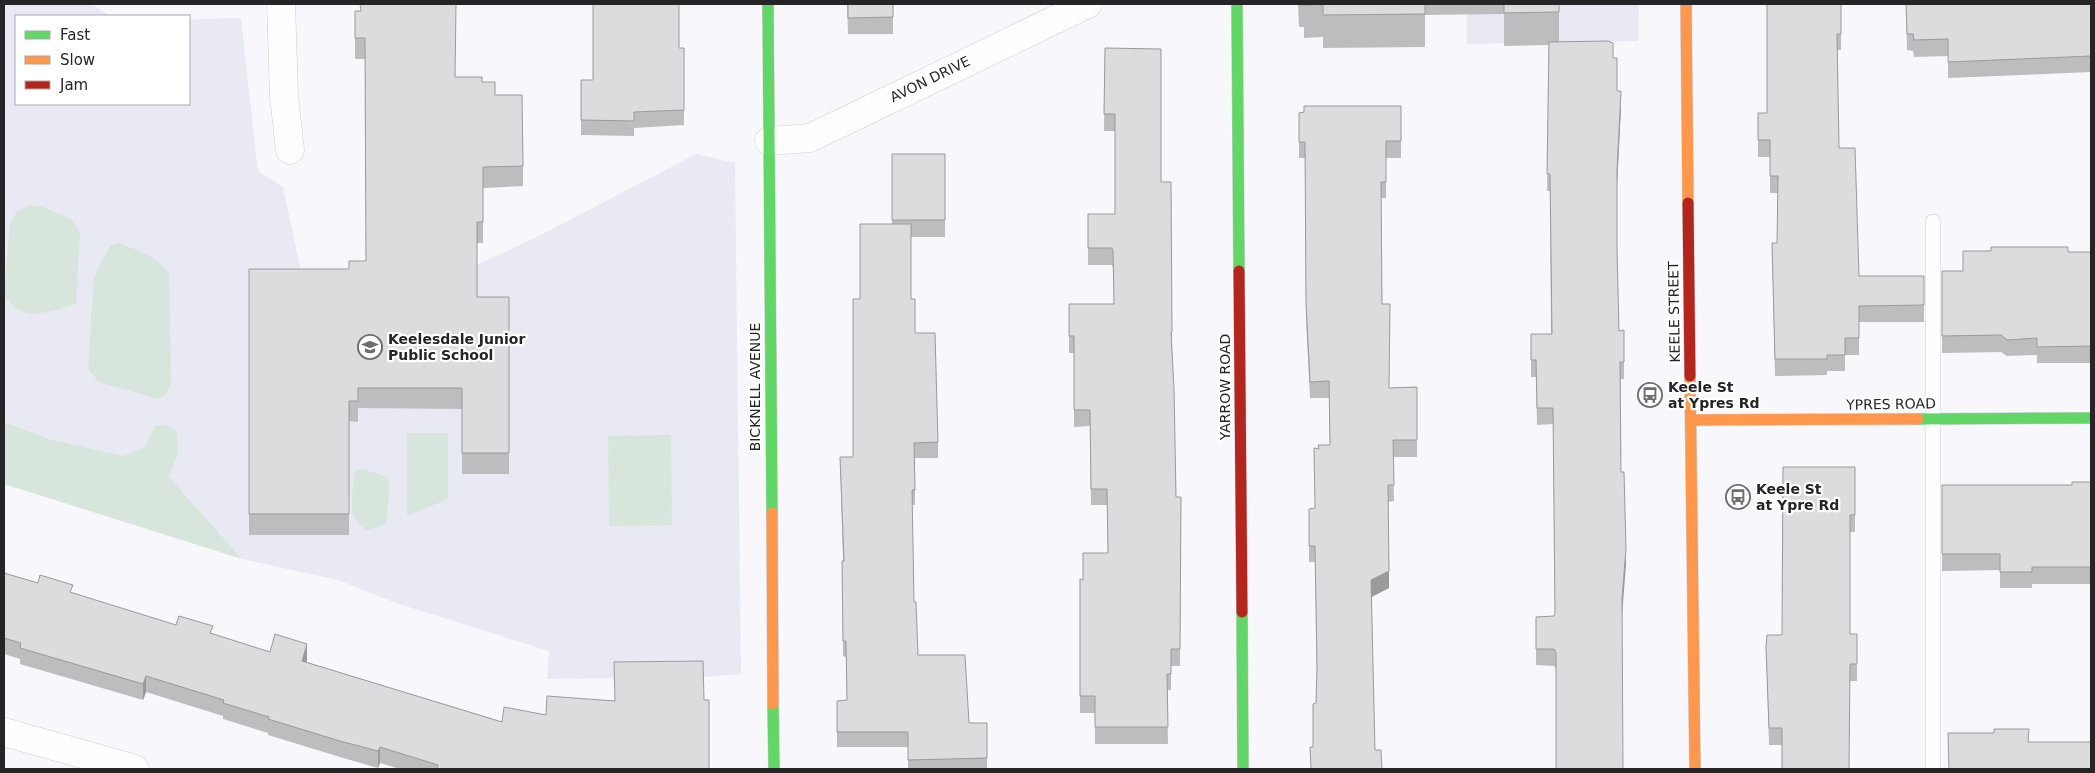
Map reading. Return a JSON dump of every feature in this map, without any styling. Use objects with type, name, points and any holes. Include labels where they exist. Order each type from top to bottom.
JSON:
[{"type":"street","points":[[281,4],[284,96],[290,150]]},
{"type":"street","name":"BICKNELL AVENUE","points":[[768,4],[774,769]]},
{"type":"street","name":"AVON DRIVE","points":[[770,141],[810,138],[1088,4]]},
{"type":"street","name":"YARROW ROAD","points":[[1237,4],[1243,769]]},
{"type":"street","name":"KEELE STREET","points":[[1686,4],[1695,769]]},
{"type":"street","name":"YPRES ROAD","points":[[1691,420],[2091,418]]},
{"type":"street","points":[[4,732],[135,769]]},
{"type":"lane","points":[[1933,222],[1933,769]]},
{"type":"shaded area","name":"Keelesdale Junior Public School","points":[[4,4],[92,4],[108,15],[15,15],[15,105],[190,105],[190,19],[241,18],[258,171],[283,187],[301,271],[468,269],[535,238],[696,154],[735,163],[741,674],[703,677],[547,679],[549,651],[396,603],[338,580],[242,559],[182,495],[168,477],[178,452],[155,426],[145,447],[123,456],[50,439],[4,422]]},
{"type":"shaded area","points":[[1467,4],[1639,4],[1638,41],[1467,44]]},
{"type":"shaded area","points":[[29,205],[43,207],[71,219],[80,232],[76,304],[36,314],[27,313],[18,310],[4,293],[10,224],[17,211]]},
{"type":"shaded area","points":[[117,243],[154,259],[169,275],[171,381],[167,393],[158,399],[99,382],[88,369],[94,277],[110,246]]},
{"type":"shaded area","points":[[4,422],[50,439],[123,456],[145,447],[155,426],[165,424],[177,432],[178,452],[169,477],[242,559],[4,484]]},
{"type":"shaded area","points":[[407,433],[448,433],[448,499],[407,516]]},
{"type":"shaded area","points":[[671,435],[672,525],[609,526],[608,436]]},
{"type":"shaded area","points":[[363,469],[387,477],[390,485],[386,524],[367,530],[356,519],[352,506],[354,475],[356,470]]},
{"type":"building","points":[[360,4],[456,4],[455,77],[482,77],[482,82],[495,82],[495,95],[522,95],[523,166],[483,167],[483,222],[477,222],[477,297],[509,297],[509,453],[462,453],[462,388],[358,388],[358,401],[349,401],[349,514],[249,514],[249,269],[349,269],[349,261],[366,261],[365,38],[355,38],[355,11],[361,11]]},
{"type":"building","points":[[593,4],[679,4],[679,48],[684,48],[684,110],[634,112],[634,121],[581,120],[581,80],[593,80]]},
{"type":"building","points":[[848,4],[893,4],[893,17],[848,18]]},
{"type":"building","points":[[1323,4],[1425,4],[1425,14],[1323,15]]},
{"type":"building","points":[[1504,4],[1559,4],[1559,12],[1504,13]]},
{"type":"building","points":[[1767,4],[1841,4],[1841,34],[1837,34],[1839,148],[1855,148],[1859,276],[1924,276],[1924,305],[1859,306],[1859,338],[1845,338],[1845,355],[1827,355],[1827,359],[1775,359],[1772,243],[1777,243],[1778,176],[1770,176],[1770,140],[1758,140],[1758,113],[1767,113]]},
{"type":"building","points":[[1906,4],[2091,4],[2091,56],[1948,62],[1948,39],[1914,40],[1913,34],[1907,34]]},
{"type":"building","points":[[1608,41],[1613,43],[1613,58],[1617,58],[1617,91],[1621,91],[1617,170],[1617,249],[1619,331],[1624,330],[1624,362],[1620,362],[1621,472],[1624,472],[1626,549],[1622,598],[1623,769],[1556,769],[1556,652],[1554,649],[1536,649],[1536,617],[1554,616],[1555,613],[1553,408],[1537,408],[1536,360],[1531,360],[1531,334],[1552,334],[1550,174],[1547,174],[1549,42]]},
{"type":"building","points":[[1105,48],[1161,49],[1161,182],[1171,182],[1171,332],[1176,497],[1181,497],[1180,649],[1171,649],[1171,674],[1167,674],[1168,727],[1095,727],[1095,696],[1080,696],[1080,579],[1083,580],[1083,553],[1108,553],[1107,489],[1091,489],[1090,410],[1074,410],[1074,336],[1069,336],[1069,304],[1114,304],[1112,248],[1088,248],[1088,214],[1115,214],[1115,114],[1104,114]]},
{"type":"building","points":[[1304,106],[1401,106],[1401,141],[1386,141],[1386,182],[1381,182],[1382,304],[1390,304],[1389,388],[1417,387],[1417,440],[1393,440],[1394,485],[1388,485],[1389,571],[1371,580],[1375,750],[1381,750],[1382,769],[1311,769],[1310,747],[1313,747],[1313,704],[1316,703],[1317,667],[1315,546],[1309,546],[1309,509],[1315,508],[1314,448],[1319,449],[1318,445],[1330,445],[1329,381],[1310,382],[1306,303],[1305,142],[1299,142],[1299,113],[1304,112]]},
{"type":"building","points":[[892,154],[945,154],[945,220],[892,220]]},
{"type":"building","points":[[860,224],[911,224],[911,299],[915,299],[915,333],[935,333],[938,442],[914,443],[915,490],[912,490],[914,602],[916,602],[918,655],[965,655],[969,723],[987,723],[987,758],[908,760],[908,732],[837,732],[837,701],[847,700],[846,641],[843,641],[842,561],[844,561],[840,457],[853,457],[853,299],[860,299]]},
{"type":"building","points":[[1991,247],[2068,247],[2068,252],[2091,252],[2091,346],[2037,347],[2037,338],[2007,340],[2001,335],[1942,336],[1942,271],[1963,271],[1963,251],[1991,251]]},
{"type":"building","points":[[1783,467],[1855,467],[1855,515],[1850,515],[1850,634],[1857,634],[1857,664],[1850,664],[1849,769],[1782,769],[1782,728],[1769,728],[1767,635],[1782,635]]},
{"type":"building","points":[[2072,482],[2091,482],[2091,567],[2032,567],[2032,572],[2000,572],[2000,554],[1942,554],[1942,485],[2072,485]]},
{"type":"building","points":[[4,573],[38,583],[40,575],[73,585],[70,592],[176,625],[179,616],[213,626],[210,633],[270,652],[275,634],[307,644],[302,661],[502,722],[504,707],[546,715],[547,696],[615,701],[614,662],[703,661],[704,700],[709,700],[709,769],[437,769],[438,765],[380,747],[378,751],[340,741],[268,719],[269,717],[223,703],[224,700],[146,676],[143,684],[20,648],[21,643],[4,638]]},
{"type":"building","points":[[1994,729],[2029,729],[2028,742],[2091,742],[2091,769],[1949,769],[1948,733],[1994,733]]},
{"type":"traffic: fast","points":[[768,4],[772,513]]},
{"type":"traffic: fast","points":[[1237,4],[1239,271]]},
{"type":"traffic: fast","points":[[1918,419],[2091,418]]},
{"type":"traffic: fast","points":[[1242,612],[1243,769]]},
{"type":"traffic: fast","points":[[773,704],[774,769]]},
{"type":"traffic: slow","points":[[1686,4],[1688,203]]},
{"type":"traffic: slow","points":[[1690,376],[1695,769]]},
{"type":"traffic: slow","points":[[1691,420],[1918,419]]},
{"type":"traffic: slow","points":[[772,513],[773,704]]},
{"type":"traffic: jam","points":[[1688,203],[1690,376]]},
{"type":"traffic: jam","points":[[1239,271],[1242,612]]},
{"type":"place","name":"Keelesdale Junior Public School","points":[[370,347]]},
{"type":"place","name":"Keele St at Ypres Rd","points":[[1650,395]]},
{"type":"place","name":"Keele St at Ypre Rd","points":[[1738,497]]}]
